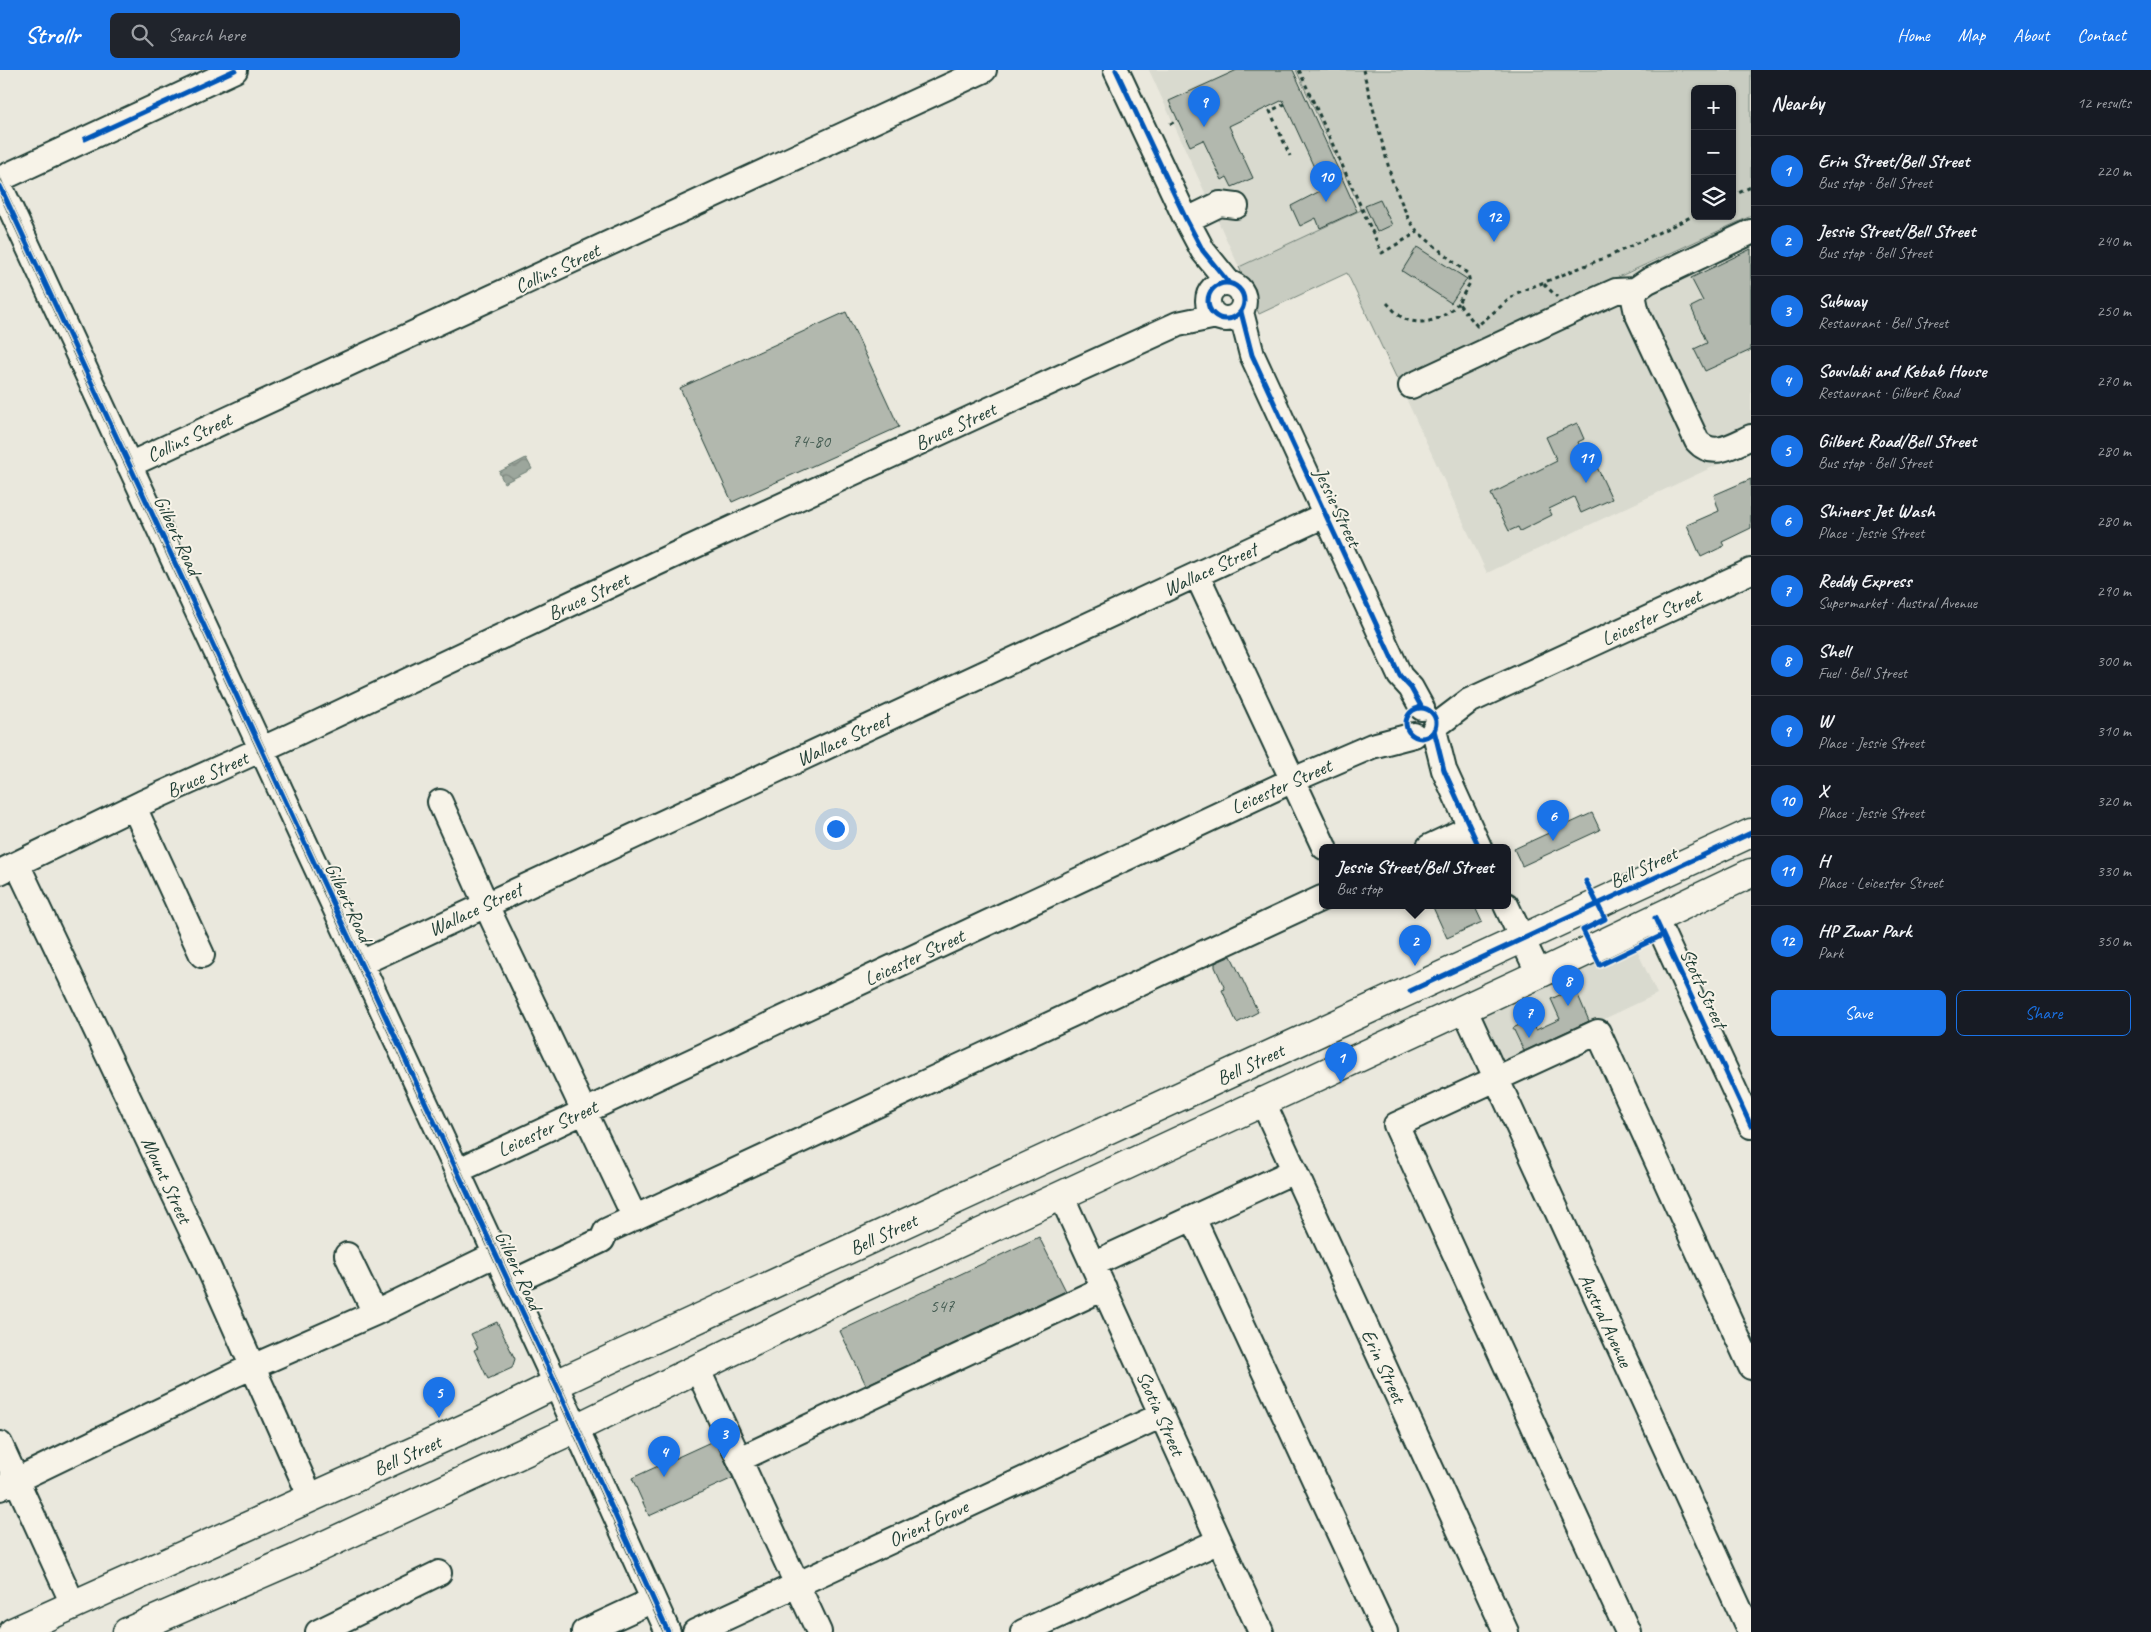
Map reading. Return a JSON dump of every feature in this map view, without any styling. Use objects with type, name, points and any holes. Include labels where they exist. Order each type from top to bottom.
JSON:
[{"type":"highway","name":"Bell Street","points":[[13,1632],[481,1421],[556,1384],[1751,833]]},
{"type":"highway","name":"Bell Street","points":[[127,1632],[160,1626],[295,1559],[575,1428],[853,1292],[1262,1100],[1539,974],[1751,873]]},
{"type":"street","points":[[0,179],[235,70]]},
{"type":"street","name":"Collins Street","points":[[129,465],[984,70]]},
{"type":"street","name":"Jessie Street","points":[[1116,70],[1203,251],[1221,303],[1252,355],[1400,676],[1411,688],[1421,723],[1475,837]]},
{"type":"street","name":"Gilbert Road","points":[[0,186],[510,1284],[668,1632]]},
{"type":"street","points":[[1187,220],[1220,204],[1236,206]]},
{"type":"street","points":[[1412,386],[1616,291],[1635,290],[1648,281],[1751,232]]},
{"type":"street","points":[[1635,290],[1634,298],[1638,313],[1697,441],[1708,449],[1722,450],[1751,437]]},
{"type":"street","name":"Bruce Street","points":[[9,868],[134,807],[646,568],[1221,303]]},
{"type":"street","name":"Wallace Street","points":[[361,963],[1325,515]]},
{"type":"street","name":"Leicester Street","points":[[457,1171],[1293,780],[1372,746],[1751,571]]},
{"type":"street","points":[[1197,575],[1323,844]]},
{"type":"street","points":[[440,802],[486,905],[635,1218]]},
{"type":"street","points":[[134,807],[202,955]]},
{"type":"street","points":[[1443,844],[1475,837]]},
{"type":"street","name":"Mount Street","points":[[9,868],[198,1247],[311,1498]]},
{"type":"street","points":[[510,1284],[602,1240],[606,1231],[1319,899]]},
{"type":"street","points":[[1508,909],[1539,974]]},
{"type":"street","name":"Stott Street","points":[[1655,918],[1751,1126]]},
{"type":"street","name":"Austral Avenue","points":[[1464,1008],[1744,1599],[1750,1632]]},
{"type":"street","points":[[1628,1632],[1396,1125],[1598,1032],[1751,1367]]},
{"type":"street","name":"Erin Street","points":[[1262,1100],[1506,1632]]},
{"type":"street","points":[[1093,1264],[1294,1171]]},
{"type":"street","name":"Scotia Street","points":[[1061,1195],[1261,1632]]},
{"type":"street","points":[[1193,1218],[1385,1632]]},
{"type":"street","points":[[8,1484],[251,1367],[375,1313],[496,1254]]},
{"type":"street","points":[[347,1255],[375,1313]]},
{"type":"street","points":[[740,1459],[1104,1288]]},
{"type":"street","points":[[697,1368],[819,1632]]},
{"type":"street","name":"Orient Grove","points":[[695,1632],[1162,1414]]},
{"type":"street","points":[[0,1444],[8,1484],[73,1604]]},
{"type":"street","points":[[1023,1632],[1220,1541]]},
{"type":"street","points":[[318,1632],[439,1573]]},
{"type":"street","points":[[584,1632],[653,1600]]},
{"type":"path","points":[[1299,70],[1382,253],[1418,232]]},
{"type":"path","points":[[1363,70],[1394,186],[1409,220],[1418,232],[1468,274],[1470,282],[1451,312],[1429,322],[1405,319],[1387,303]]},
{"type":"path","points":[[1285,104],[1270,111],[1290,156]]},
{"type":"path","points":[[1170,124],[1178,120]]},
{"type":"path","points":[[1736,194],[1751,187]]},
{"type":"path","points":[[1458,303],[1477,326],[1516,293],[1612,255],[1691,216]]},
{"type":"shaded area","points":[[1149,70],[1296,70],[1362,210],[1239,267]]},
{"type":"shaded area","points":[[1296,70],[1751,70],[1751,216],[1397,379],[1347,273],[1259,314],[1239,267],[1361,210]]},
{"type":"shaded area","points":[[1751,216],[1751,449],[1487,573],[1397,379]]},
{"type":"shaded area","points":[[1634,944],[1657,994],[1502,1067],[1478,1017]]},
{"type":"water","points":[[526,458],[532,469],[504,483],[499,472]]},
{"type":"building","points":[[1237,70],[1293,70],[1357,211],[1320,228],[1316,218],[1300,226],[1291,206],[1324,189],[1283,100],[1229,126],[1253,178],[1232,187],[1227,177],[1222,180],[1203,140],[1190,146],[1169,101]]},
{"type":"building","points":[[1380,200],[1392,225],[1377,232],[1365,206]]},
{"type":"building","points":[[1417,247],[1467,279],[1451,303],[1402,271]]},
{"type":"building","points":[[1751,249],[1751,350],[1705,371],[1694,349],[1707,343],[1691,307],[1703,301],[1691,278]]},
{"type":"building","points":[[846,312],[899,427],[732,502],[680,388]]},
{"type":"building","points":[[1577,423],[1584,439],[1578,442],[1589,468],[1596,465],[1612,499],[1581,513],[1574,497],[1549,509],[1552,515],[1520,531],[1518,527],[1509,531],[1491,494],[1557,461],[1546,437]]},
{"type":"building","points":[[1751,479],[1751,528],[1722,542],[1724,546],[1701,557],[1687,525],[1719,511],[1714,495]]},
{"type":"building","points":[[1592,813],[1600,830],[1522,866],[1514,849]]},
{"type":"building","points":[[1434,909],[1476,909],[1482,922],[1447,938]]},
{"type":"building","points":[[1231,956],[1258,1012],[1237,1023],[1222,990],[1225,989],[1215,967],[1215,963]]},
{"type":"building","points":[[1575,988],[1589,1021],[1524,1051],[1513,1028],[1532,1019],[1536,1030],[1560,1019],[1551,999]]},
{"type":"building","points":[[1039,1237],[1066,1291],[866,1385],[840,1331]]},
{"type":"building","points":[[497,1322],[515,1359],[512,1368],[488,1379],[474,1350],[478,1348],[471,1334]]},
{"type":"building","points":[[715,1440],[733,1478],[649,1516],[632,1478]]},
{"type":"tram line","points":[[0,177],[560,1383],[672,1632]]},
{"type":"tram line","points":[[0,196],[552,1386],[663,1632]]},
{"type":"cycle path","points":[[85,139],[235,70]]},
{"type":"cycle path","points":[[1116,70],[1203,251],[1229,283]]},
{"type":"cycle path","points":[[0,186],[556,1384],[668,1632]]},
{"type":"cycle path","points":[[1226,283],[1233,284],[1239,288],[1243,294],[1244,301],[1243,308],[1239,314],[1233,318],[1226,319],[1219,318],[1213,314],[1209,308],[1208,301],[1209,294],[1213,288],[1219,284],[1226,283]]},
{"type":"cycle path","points":[[1241,312],[1252,355],[1400,676],[1411,688],[1422,708]]},
{"type":"cycle path","points":[[1421,708],[1432,712],[1436,723],[1432,734],[1421,738],[1410,734],[1406,723],[1410,712],[1421,708]]},
{"type":"cycle path","points":[[1434,730],[1444,770],[1478,844]]},
{"type":"cycle path","points":[[1410,991],[1751,833]]},
{"type":"cycle path","points":[[1586,881],[1605,919],[1583,930],[1600,965],[1663,935]]},
{"type":"cycle path","points":[[1655,918],[1751,1126]]},
{"type":"place","name":"W","points":[[1204,127]]},
{"type":"place","name":"X","points":[[1326,202]]},
{"type":"place","name":"HP Zwar Park","points":[[1494,242]]},
{"type":"place","name":"H","points":[[1586,483]]},
{"type":"place","name":"Shiners Jet Wash","points":[[1553,841]]},
{"type":"place","name":"Jessie Street/Bell Street","points":[[1415,966]]},
{"type":"place","name":"Shell","points":[[1568,1006]]},
{"type":"place","name":"Reddy Express","points":[[1529,1038]]},
{"type":"place","name":"Erin Street/Bell Street","points":[[1341,1083]]},
{"type":"place","name":"Gilbert Road/Bell Street","points":[[439,1418]]},
{"type":"place","name":"Subway","points":[[724,1459]]},
{"type":"place","name":"Souvlaki and Kebab House","points":[[664,1477]]}]
